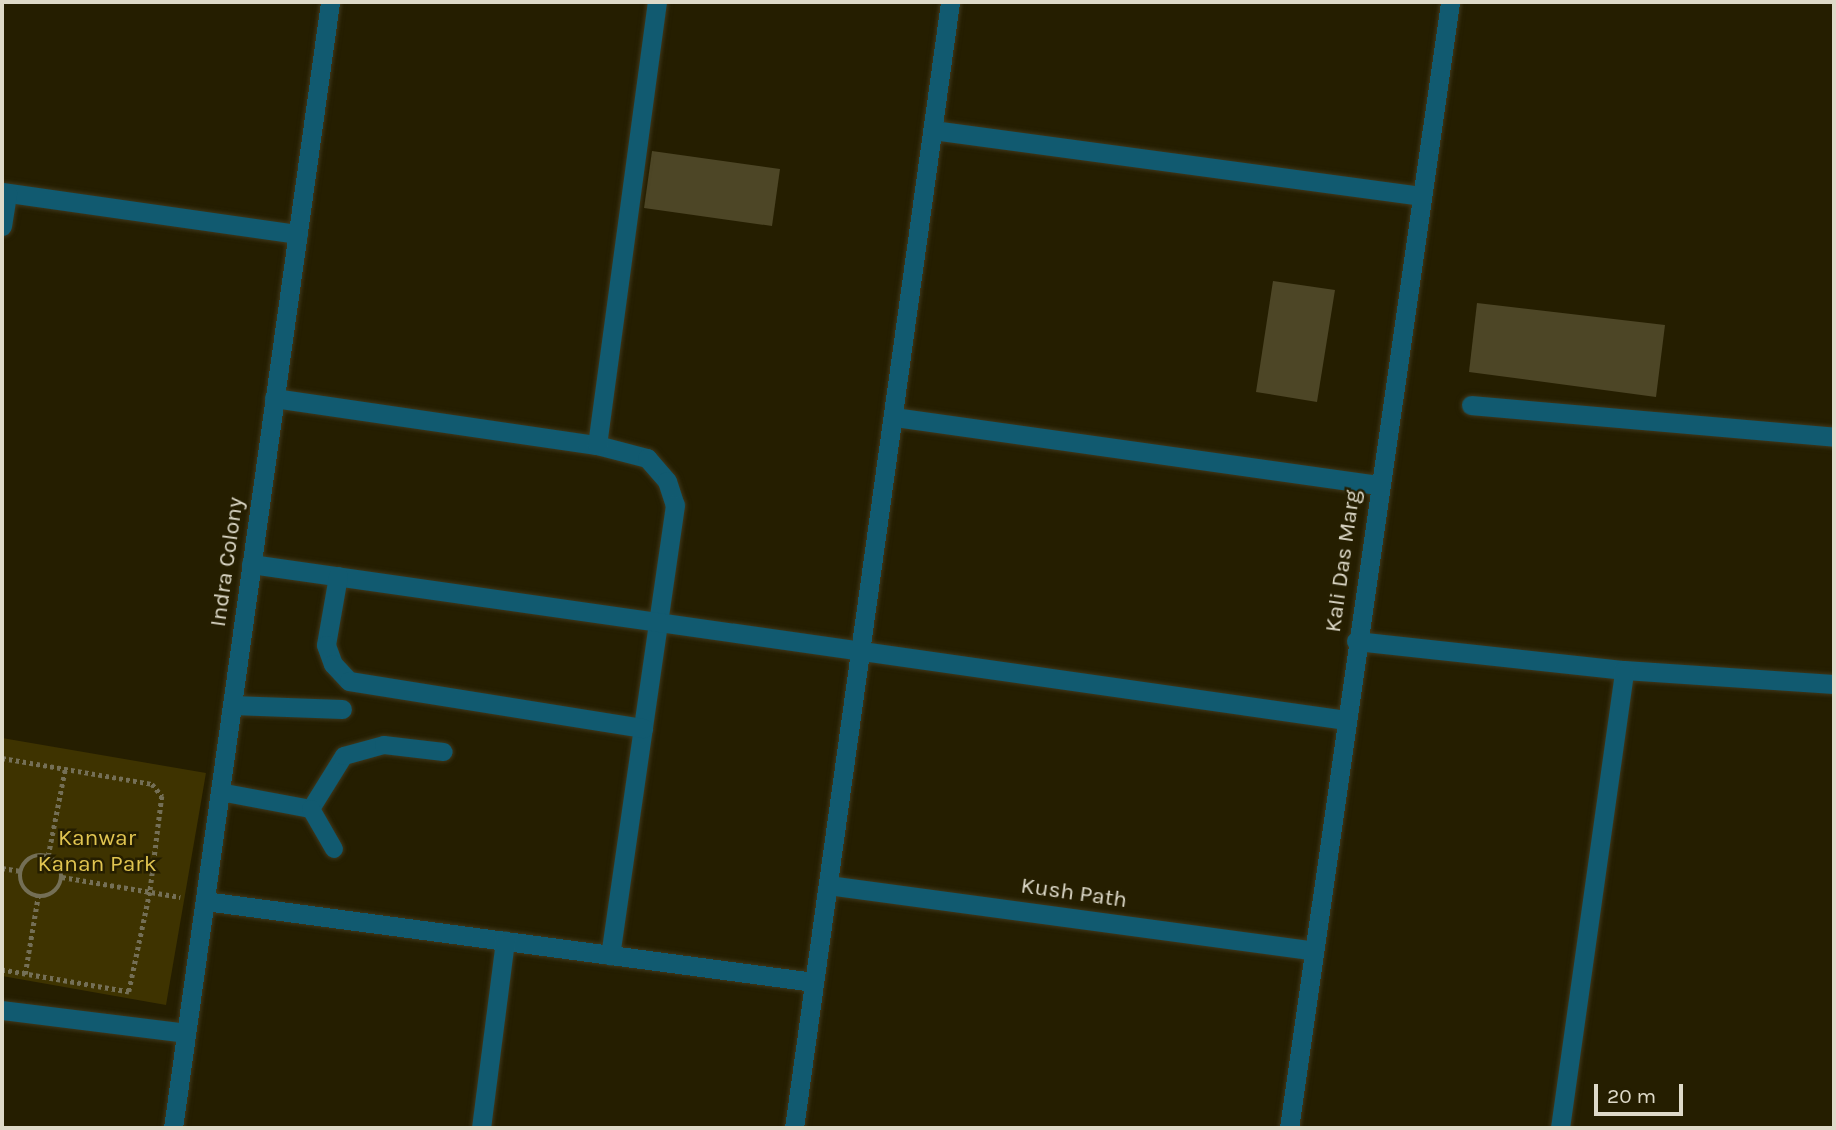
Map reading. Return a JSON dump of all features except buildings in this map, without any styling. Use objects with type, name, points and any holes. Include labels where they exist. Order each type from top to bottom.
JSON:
[{"type":"street","name":"Indra Colony","points":[[173,1128],[330,2]]},
{"type":"street","points":[[597,445],[657,2]]},
{"type":"street","points":[[794,1128],[950,2]]},
{"type":"street","name":"Kali Das Marg","points":[[1289,1128],[1356,641],[1450,2]]},
{"type":"street","points":[[933,130],[1421,196]]},
{"type":"street","points":[[2,226],[4,192],[298,234]]},
{"type":"street","points":[[274,398],[597,445],[647,458],[667,481],[674,505],[610,955]]},
{"type":"street","points":[[1471,405],[1834,437]]},
{"type":"street","points":[[894,416],[1379,485]]},
{"type":"street","points":[[251,564],[1346,720]]},
{"type":"street","points":[[338,576],[326,645],[333,664],[349,681],[643,728]]},
{"type":"street","points":[[1356,641],[1624,670],[1834,684]]},
{"type":"street","points":[[1560,1128],[1624,670]]},
{"type":"street","points":[[232,705],[342,709]]},
{"type":"street","name":"Kush Path","points":[[828,885],[1314,951]]},
{"type":"street","points":[[205,901],[814,982]]},
{"type":"street","points":[[481,1128],[505,941]]},
{"type":"street","points":[[2,1010],[187,1034]]},
{"type":"lane","points":[[311,809],[344,756],[384,745],[444,752]]},
{"type":"lane","points":[[220,792],[311,809],[334,849]]},
{"type":"path","points":[[2,758],[152,784],[162,796],[150,891],[129,992],[2,970]]},
{"type":"path","points":[[48,856],[65,769]]},
{"type":"path","points":[[48,856],[58,864],[62,877],[51,894],[38,896],[26,890],[21,871],[29,859],[48,856]]},
{"type":"path","points":[[2,868],[21,871]]},
{"type":"path","points":[[62,877],[150,891]]},
{"type":"path","points":[[25,974],[38,896]]},
{"type":"green space","name":"Kanwar Kanan Park","points":[[2,738],[206,773],[166,1005],[2,976]]}]
